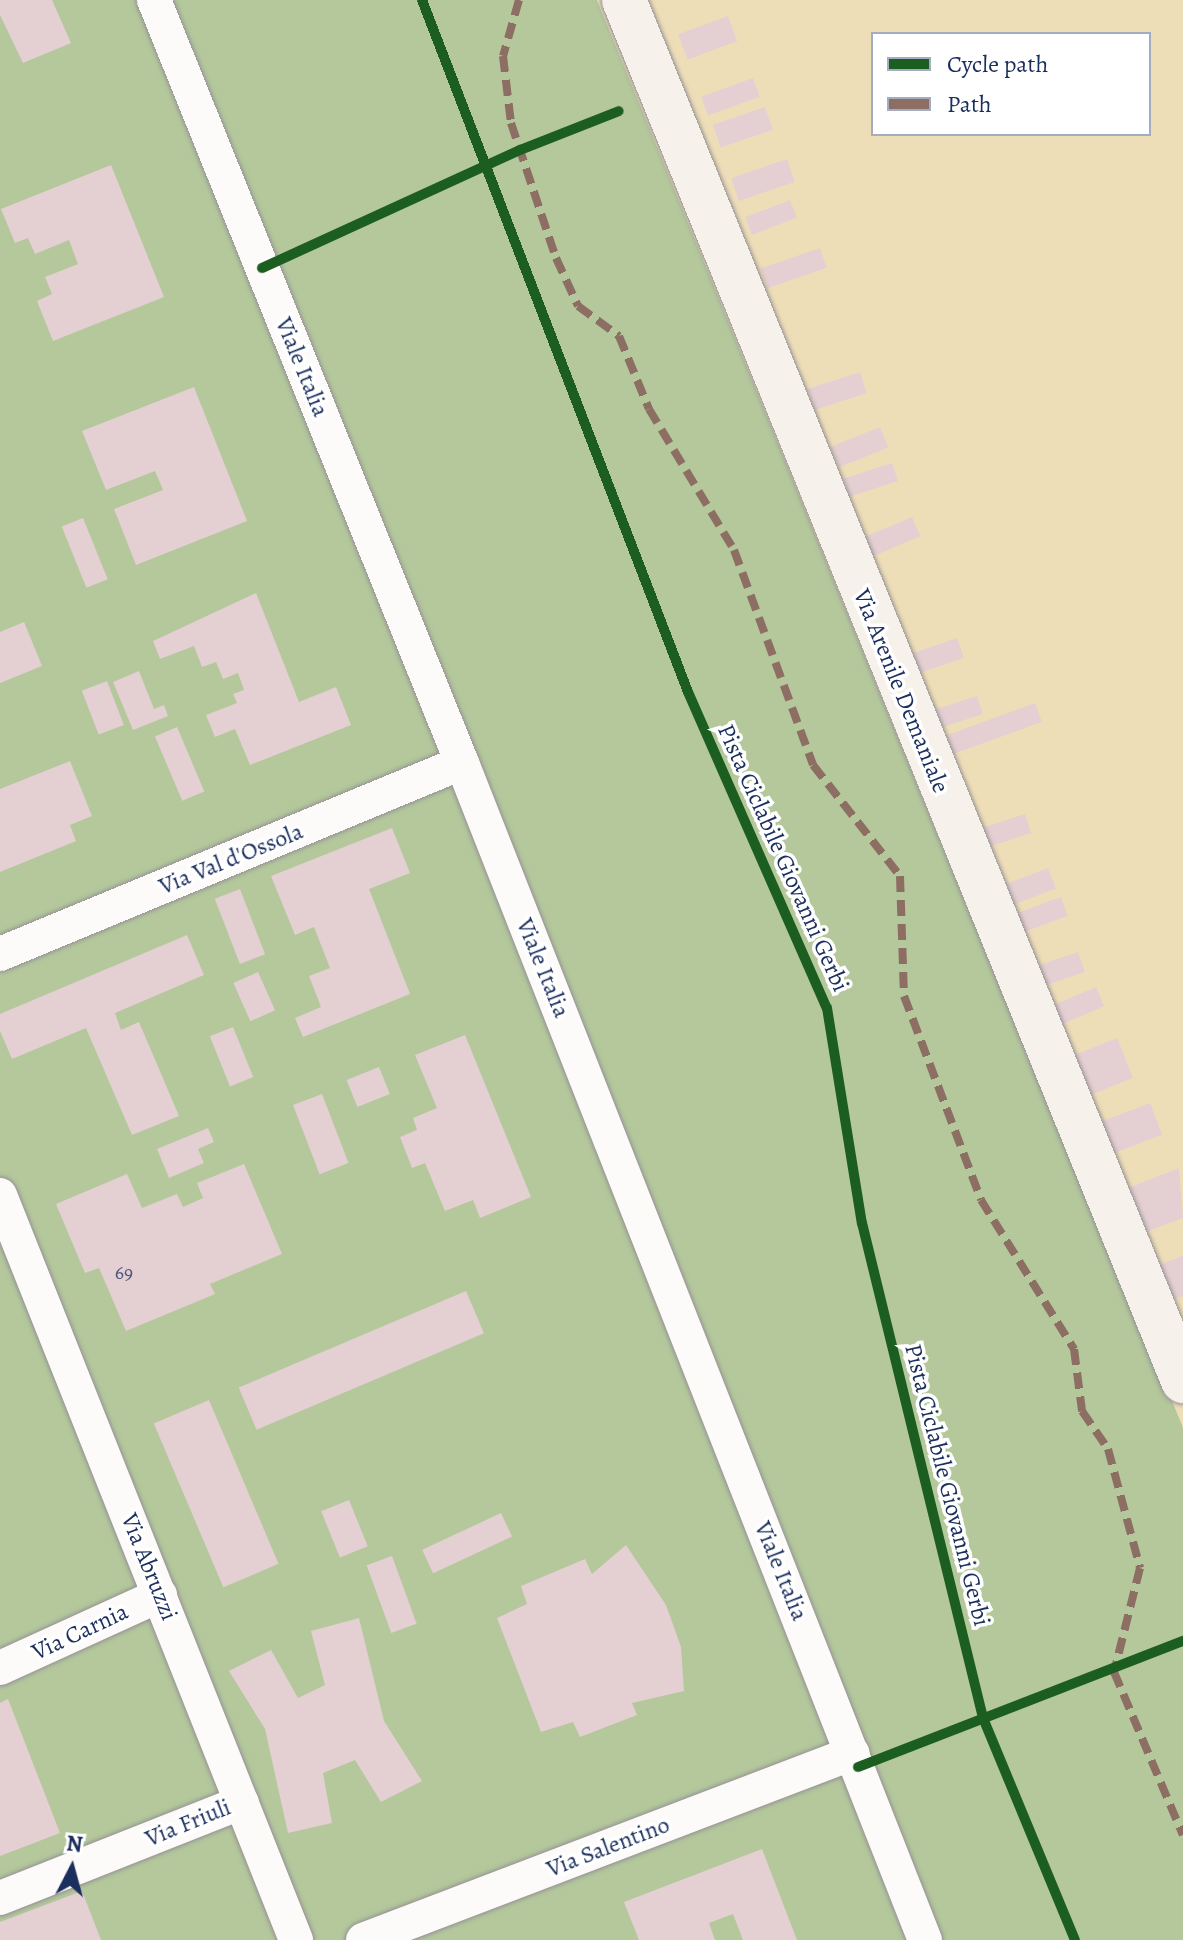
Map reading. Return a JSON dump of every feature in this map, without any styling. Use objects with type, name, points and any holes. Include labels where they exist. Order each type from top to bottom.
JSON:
[{"type":"street","name":"Viale Italia","points":[[154,0],[462,763],[925,1940]]},
{"type":"street","name":"Via Arenile Demaniale","points":[[624,0],[1183,1381]]},
{"type":"street","name":"Via Val d'Ossola","points":[[0,954],[462,763]]},
{"type":"street","name":"Via Abruzzi","points":[[0,1195],[296,1940]]},
{"type":"street","name":"Via Carnia","points":[[0,1668],[160,1595]]},
{"type":"street","name":"Via Salentino","points":[[363,1940],[853,1753]]},
{"type":"street","name":"Via Friuli","points":[[0,1898],[242,1802]]},
{"type":"green space","points":[[0,0],[597,0],[1183,1427],[1183,1940],[0,1940]]},
{"type":"sand","points":[[597,0],[1183,0],[1183,1427],[940,841]]},
{"type":"building","points":[[0,0],[52,0],[71,43],[23,63],[0,15]]},
{"type":"building","points":[[728,16],[737,41],[687,59],[678,34]]},
{"type":"building","points":[[753,78],[760,97],[708,116],[701,97]]},
{"type":"building","points":[[765,107],[773,130],[721,148],[713,125]]},
{"type":"building","points":[[787,159],[795,182],[739,201],[731,178]]},
{"type":"building","points":[[111,165],[164,297],[53,341],[37,301],[52,294],[45,277],[78,264],[69,240],[35,254],[28,238],[15,243],[1,209]]},
{"type":"building","points":[[790,200],[797,218],[752,235],[745,217]]},
{"type":"building","points":[[820,248],[827,268],[767,288],[760,269]]},
{"type":"building","points":[[860,372],[867,393],[814,410],[808,389]]},
{"type":"building","points":[[194,387],[247,521],[136,565],[114,509],[163,490],[155,471],[106,490],[82,431]]},
{"type":"building","points":[[880,427],[888,447],[839,467],[831,447]]},
{"type":"building","points":[[892,463],[898,481],[849,497],[843,479]]},
{"type":"building","points":[[912,517],[920,536],[873,556],[865,537]]},
{"type":"building","points":[[83,518],[108,579],[86,588],[62,527]]},
{"type":"building","points":[[256,593],[299,702],[336,687],[351,725],[250,765],[235,729],[215,737],[206,715],[237,703],[233,694],[244,690],[238,673],[223,679],[216,662],[202,667],[194,646],[160,659],[153,641]]},
{"type":"building","points":[[24,622],[42,666],[0,683],[0,632]]},
{"type":"building","points":[[957,638],[964,658],[914,675],[907,655]]},
{"type":"building","points":[[139,671],[154,709],[164,705],[168,716],[133,730],[113,682]]},
{"type":"building","points":[[107,681],[124,725],[99,735],[82,691]]},
{"type":"building","points":[[977,696],[983,714],[934,730],[928,712]]},
{"type":"building","points":[[1035,703],[1042,722],[911,769],[904,751]]},
{"type":"building","points":[[177,727],[204,791],[182,801],[155,736]]},
{"type":"building","points":[[70,761],[92,816],[70,825],[76,841],[0,872],[0,789]]},
{"type":"building","points":[[1025,814],[1031,833],[978,850],[972,831]]},
{"type":"building","points":[[392,828],[410,873],[369,889],[410,994],[303,1037],[295,1018],[321,1007],[309,976],[330,968],[314,927],[295,935],[271,876]]},
{"type":"building","points":[[1048,868],[1056,889],[1008,907],[1000,886]]},
{"type":"building","points":[[240,889],[265,954],[240,964],[215,899]]},
{"type":"building","points":[[1061,897],[1068,916],[1015,935],[1008,916]]},
{"type":"building","points":[[187,935],[204,975],[115,1013],[121,1030],[139,1022],[179,1116],[132,1135],[86,1028],[12,1059],[0,1031],[0,1014]]},
{"type":"building","points":[[1078,952],[1085,972],[1043,986],[1036,966]]},
{"type":"building","points":[[258,972],[275,1010],[250,1021],[233,983]]},
{"type":"building","points":[[1096,987],[1104,1006],[1055,1027],[1047,1008]]},
{"type":"building","points":[[233,1027],[253,1077],[230,1086],[210,1036]]},
{"type":"building","points":[[465,1035],[531,1197],[480,1218],[473,1200],[445,1211],[425,1163],[412,1168],[400,1137],[417,1130],[413,1118],[437,1108],[415,1055]]},
{"type":"building","points":[[1117,1038],[1133,1078],[1084,1098],[1068,1058]]},
{"type":"building","points":[[379,1067],[390,1094],[357,1107],[347,1080]]},
{"type":"building","points":[[322,1094],[349,1163],[320,1174],[293,1105]]},
{"type":"building","points":[[1150,1103],[1162,1135],[1112,1154],[1100,1122]]},
{"type":"building","points":[[208,1128],[214,1142],[198,1149],[204,1163],[169,1178],[157,1149]]},
{"type":"building","points":[[244,1164],[282,1254],[210,1284],[215,1294],[126,1331],[99,1268],[85,1273],[56,1204],[127,1174],[142,1208],[177,1194],[183,1207],[203,1198],[197,1183]]},
{"type":"building","points":[[1179,1168],[1183,1218],[1138,1235],[1121,1191]]},
{"type":"building","points":[[1183,1256],[1183,1296],[1168,1301],[1155,1266]]},
{"type":"building","points":[[466,1291],[484,1333],[257,1430],[239,1388]]},
{"type":"building","points":[[209,1400],[279,1564],[223,1587],[154,1423]]},
{"type":"building","points":[[349,1500],[368,1546],[340,1558],[321,1511]]},
{"type":"building","points":[[501,1513],[512,1537],[433,1573],[422,1550]]},
{"type":"building","points":[[626,1545],[666,1605],[681,1647],[684,1691],[632,1703],[637,1715],[580,1737],[573,1722],[541,1732],[497,1618],[527,1604],[521,1586],[585,1559],[592,1574]]},
{"type":"building","points":[[392,1556],[417,1624],[391,1633],[367,1565]]},
{"type":"building","points":[[359,1618],[384,1721],[422,1781],[381,1802],[355,1760],[323,1773],[332,1823],[288,1833],[265,1729],[229,1671],[271,1650],[298,1698],[325,1685],[311,1631]]},
{"type":"building","points":[[8,1699],[60,1833],[0,1856],[0,1703]]},
{"type":"building","points":[[762,1849],[797,1940],[743,1940],[733,1914],[709,1923],[715,1940],[639,1940],[624,1902]]},
{"type":"building","points":[[82,1891],[101,1940],[0,1940],[0,1922]]},
{"type":"marked path","points":[[519,0],[503,56],[511,123],[556,258],[578,306],[619,336],[649,409],[734,550],[813,765],[900,876],[904,996],[981,1200],[1074,1349],[1082,1411],[1108,1449],[1140,1568],[1114,1672],[1183,1835]]},
{"type":"cycle path","name":"Pista Ciclabile Giovanni Gerbi","points":[[422,0],[688,692],[827,1008],[862,1223],[983,1718],[1075,1940]]},
{"type":"cycle path","points":[[262,268],[520,150],[619,111]]},
{"type":"cycle path","points":[[858,1767],[1183,1641]]}]
